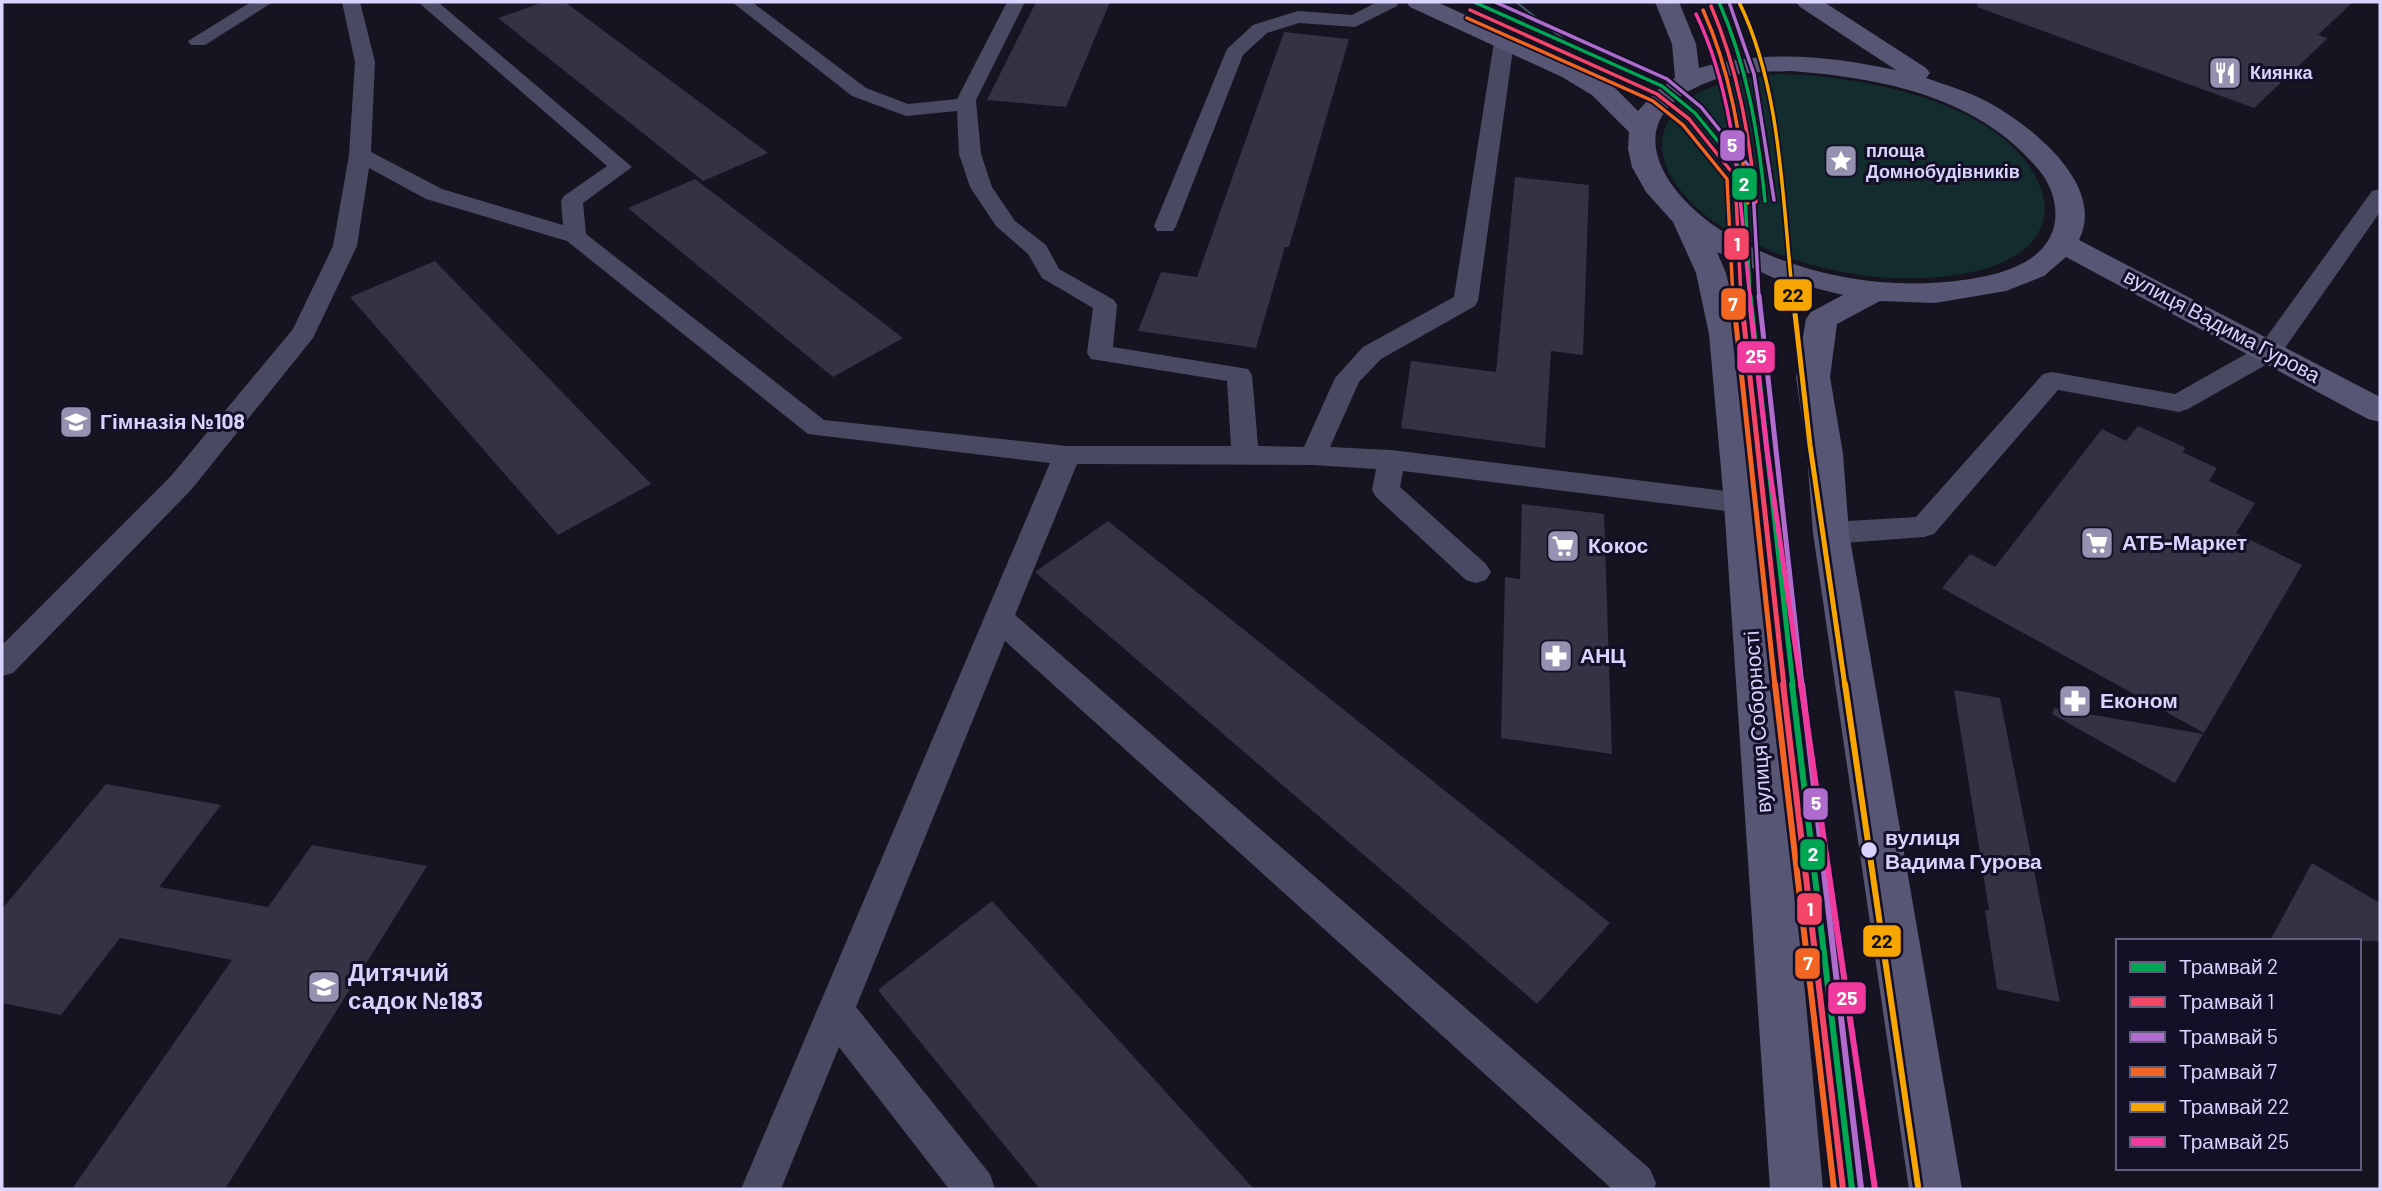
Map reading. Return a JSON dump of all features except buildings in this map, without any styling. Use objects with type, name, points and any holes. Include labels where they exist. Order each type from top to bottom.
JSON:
[{"type":"main road","points":[[1418,2],[1571,72],[1601,89],[1641,129]]},
{"type":"main road","points":[[1667,2],[1684,44],[1688,81]]},
{"type":"main road","points":[[1808,2],[1954,97],[2010,128],[2034,146],[2052,165],[2064,185],[2070,205],[2070,225],[2062,243],[2035,267],[1993,285],[1958,292],[1875,291],[1830,283],[1787,271],[1746,255],[1687,220],[1656,189],[1641,158],[1641,129],[1657,102],[1688,81],[1717,71],[1752,65],[1818,65],[1873,72],[1914,82],[1954,97]]},
{"type":"main road","name":"вулиця Соборності","points":[[1687,220],[1711,272],[1725,334],[1742,503],[1796,1189]]},
{"type":"main road","name":"вулиця Вадима Гурова","points":[[2062,243],[2380,411]]},
{"type":"main road","points":[[1875,291],[1822,319],[1813,377],[1825,454],[1831,533],[1936,1189]]},
{"type":"lane","points":[[198,41],[264,2]]},
{"type":"lane","points":[[2,664],[181,483],[304,332],[345,246],[360,155],[365,62],[351,2]]},
{"type":"lane","points":[[427,2],[621,167],[572,201],[575,236]]},
{"type":"lane","points":[[741,2],[859,92],[906,110],[964,104],[1016,2]]},
{"type":"lane","points":[[1165,226],[1234,53],[1260,29],[1298,17],[1355,21],[1390,2]]},
{"type":"lane","points":[[1313,456],[1349,378],[1372,353],[1466,301],[1482,172],[1504,42]]},
{"type":"lane","points":[[966,100],[970,154],[981,187],[1007,226],[1038,250],[1050,272],[1105,304],[1100,353],[1239,375],[1245,456]]},
{"type":"lane","points":[[360,155],[434,194],[575,236],[817,428],[1067,455],[1313,456],[1391,460],[1742,503]]},
{"type":"lane","points":[[1831,533],[1924,527],[2052,380],[2179,403],[2269,352],[2380,196]]},
{"type":"lane","points":[[761,1189],[1067,455]]},
{"type":"lane","points":[[1391,460],[1386,491],[1476,572]]},
{"type":"lane","points":[[999,618],[1636,1183]]},
{"type":"lane","points":[[835,1011],[975,1189]]},
{"type":"green space","points":[[1778,74],[1882,86],[1920,96],[1988,127],[2014,148],[2034,174],[2040,188],[2044,215],[2034,239],[2015,256],[1992,267],[1955,275],[1897,278],[1840,272],[1811,265],[1757,245],[1712,220],[1695,206],[1668,171],[1663,152],[1664,133],[1673,114],[1692,97],[1712,87],[1734,81]]},
{"type":"tram line","name":"2","points":[[1474,2],[1662,86],[1695,113],[1744,173],[1746,255],[1764,443],[1852,1189]]},
{"type":"tram line","name":"5","points":[[1495,2],[1667,79],[1701,107],[1752,170],[1755,254],[1773,442],[1861,1188]]},
{"type":"tram line","points":[[1516,2],[1567,42]]},
{"type":"tram line","name":"2","points":[[1719,2],[1738,50],[1751,99],[1765,201]]},
{"type":"tram line","name":"5","points":[[1729,2],[1748,50],[1760,99],[1774,200]]},
{"type":"tram line","name":"22","points":[[1739,2],[1753,31],[1770,91],[1810,445],[1918,1186]]},
{"type":"tram line","name":"1","points":[[1711,6],[1737,78],[1747,126],[1756,202]]},
{"type":"tram line","name":"1","points":[[1470,10],[1657,94],[1689,119],[1735,176],[1737,256],[1755,444],[1843,1189]]},
{"type":"tram line","name":"7","points":[[1703,10],[1722,56],[1734,104],[1748,203]]},
{"type":"tram line","name":"25","points":[[1696,14],[1712,47],[1727,98],[1767,451],[1875,1189]]},
{"type":"tram line","name":"7","points":[[1467,18],[1653,101],[1683,125],[1727,179],[1729,257],[1747,445],[1834,1189]]},
{"type":"place","name":"Киянка","points":[[2225,73]]},
{"type":"place","name":"площа Домнобудівників","points":[[1841,161]]},
{"type":"place","name":"Гімназія №108","points":[[76,422]]},
{"type":"place","name":"АТБ-Маркет","points":[[2097,543]]},
{"type":"place","name":"Кокос","points":[[1563,546]]},
{"type":"place","name":"АНЦ","points":[[1556,656]]},
{"type":"place","name":"Економ","points":[[2075,701]]},
{"type":"place","name":"вулиця Вадима Гурова","points":[[1869,850]]},
{"type":"place","name":"Дитячий садок №183","points":[[324,987]]}]
